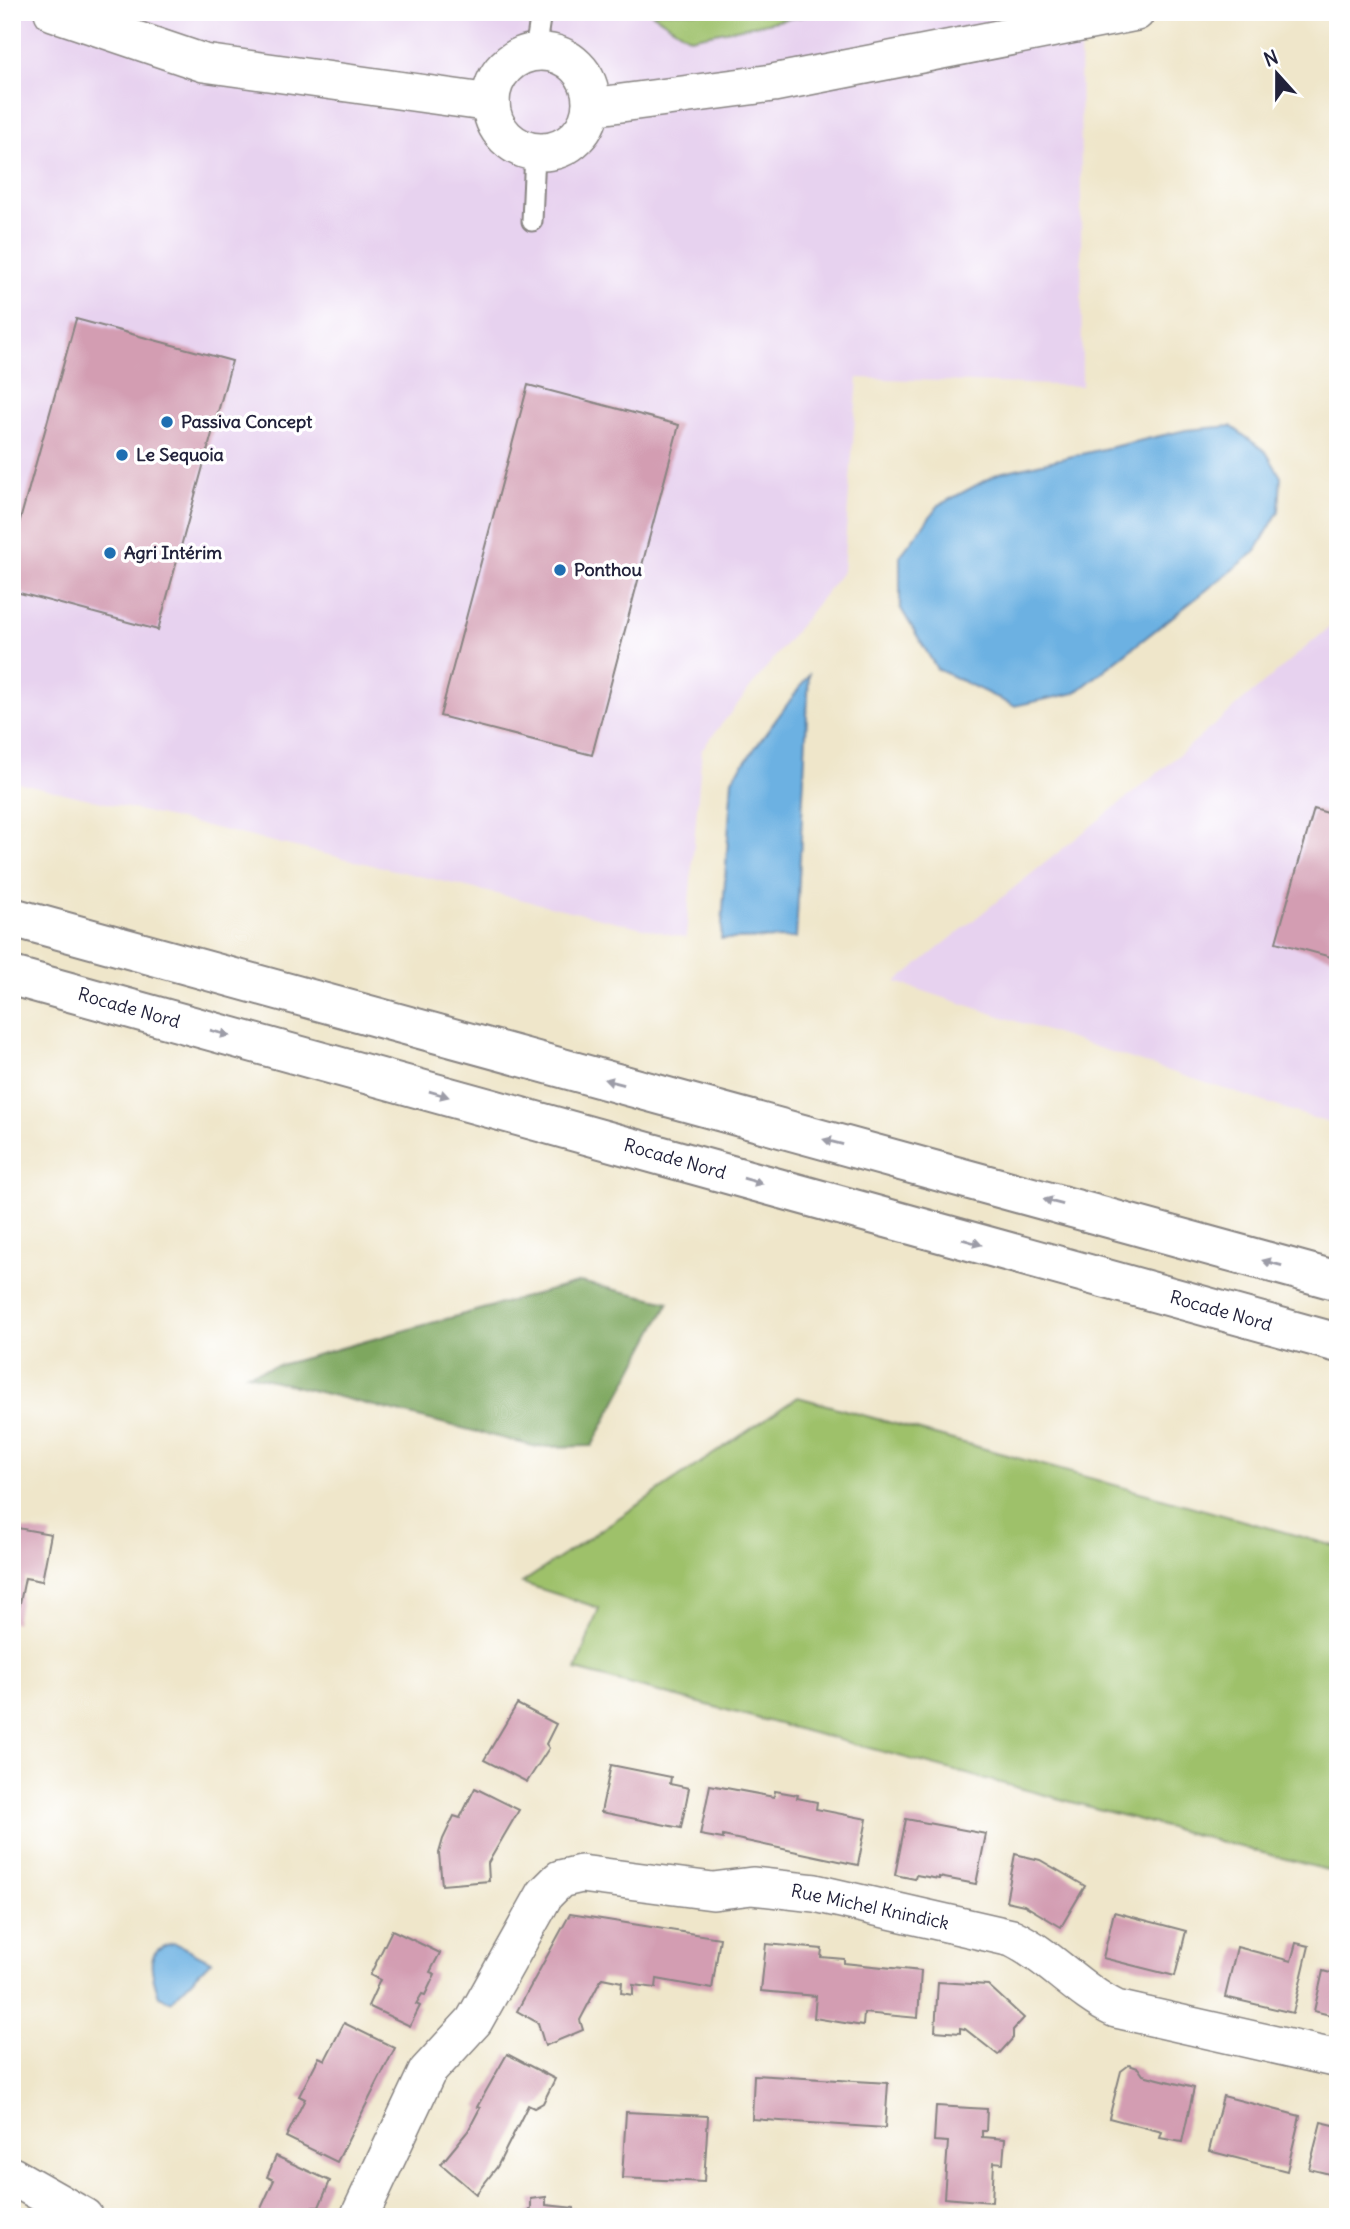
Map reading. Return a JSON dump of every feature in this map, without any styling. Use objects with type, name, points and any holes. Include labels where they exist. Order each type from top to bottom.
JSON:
[{"type":"main road","points":[[12,916],[1338,1281]]},
{"type":"main road","name":"Rocade Nord","points":[[12,976],[1338,1343]]},
{"type":"street","points":[[53,12],[204,63],[491,103]]},
{"type":"street","points":[[591,107],[773,83],[1136,12]]},
{"type":"street","points":[[535,52],[564,57],[576,67],[585,78],[591,107],[587,123],[578,136],[565,146],[535,152],[509,140],[493,117],[491,103],[493,88],[508,64],[535,52]]},
{"type":"street","name":"Rue Michel Knindick","points":[[359,2217],[427,2072],[474,2021],[545,1894],[560,1879],[581,1874],[713,1891],[752,1886],[814,1892],[1012,1938],[1031,1947],[1091,1997],[1116,2009],[1338,2059]]},
{"type":"street","points":[[12,2176],[85,2217]]},
{"type":"lane","points":[[535,52],[541,12]]},
{"type":"lane","points":[[532,221],[535,152]]},
{"type":"shaded area","points":[[12,12],[650,12],[690,38],[823,12],[1080,12],[1082,386],[858,378],[843,571],[702,749],[686,938],[12,781]]},
{"type":"shaded area","points":[[1338,620],[1338,1126],[896,982],[1155,775]]},
{"type":"green space","points":[[650,12],[823,12],[690,38]]},
{"type":"green space","points":[[580,1282],[669,1302],[592,1446],[537,1447],[247,1374]]},
{"type":"green space","points":[[798,1397],[1338,1547],[1338,1873],[576,1670],[599,1608],[522,1583]]},
{"type":"water","points":[[1231,426],[1266,452],[1281,477],[1279,511],[1255,552],[1075,693],[1014,706],[937,669],[900,607],[900,556],[939,505],[999,473],[1186,430]]},
{"type":"water","points":[[809,675],[796,938],[721,939],[732,779]]},
{"type":"water","points":[[175,1943],[211,1961],[171,2001],[159,1996],[152,1963],[157,1950]]},
{"type":"building","name":"Le Sequoia","points":[[76,319],[232,361],[158,630],[12,591],[12,549]]},
{"type":"building","name":"Ponthou","points":[[528,385],[679,425],[592,755],[440,716]]},
{"type":"building","points":[[1314,809],[1338,816],[1338,959],[1276,942]]},
{"type":"building","points":[[12,1527],[51,1534],[42,1581],[25,1578],[16,1623],[12,1622]]},
{"type":"building","points":[[517,1704],[556,1724],[546,1744],[549,1748],[527,1782],[484,1760]]},
{"type":"building","points":[[611,1765],[671,1777],[670,1784],[689,1788],[681,1828],[601,1812]]},
{"type":"building","points":[[710,1785],[774,1797],[775,1791],[798,1795],[797,1798],[817,1802],[816,1809],[867,1819],[858,1865],[723,1836],[723,1839],[700,1835]]},
{"type":"building","points":[[475,1788],[519,1810],[488,1863],[489,1881],[442,1885],[439,1853],[443,1839],[454,1816],[460,1818]]},
{"type":"building","points":[[906,1819],[986,1834],[976,1884],[939,1877],[916,1875],[915,1879],[895,1875]]},
{"type":"building","points":[[1015,1854],[1040,1860],[1085,1886],[1061,1927],[1024,1905],[1006,1901]]},
{"type":"building","points":[[1114,1912],[1186,1931],[1175,1976],[1103,1958]]},
{"type":"building","points":[[570,1914],[720,1938],[712,1989],[657,1979],[656,1988],[633,1985],[633,1995],[621,1993],[622,1982],[602,1978],[580,2020],[583,2030],[545,2046],[538,2023],[517,2011]]},
{"type":"building","points":[[392,1930],[440,1953],[430,1972],[435,1974],[425,1995],[422,1994],[416,2004],[420,2006],[410,2026],[368,2006],[380,1980],[370,1975]]},
{"type":"building","points":[[1296,1943],[1309,1946],[1293,2013],[1225,1997],[1237,1947],[1291,1961]]},
{"type":"building","points":[[766,1944],[822,1949],[821,1957],[844,1959],[844,1963],[921,1971],[918,2018],[864,2013],[863,2026],[814,2018],[816,1996],[761,1991]]},
{"type":"building","points":[[1323,1971],[1338,1975],[1338,2017],[1314,2011]]},
{"type":"building","points":[[938,1982],[988,1985],[1024,2018],[1013,2030],[1013,2038],[998,2055],[965,2029],[960,2028],[960,2033],[935,2031]]},
{"type":"building","points":[[344,2023],[395,2048],[337,2162],[286,2137],[305,2099],[299,2096],[319,2057],[325,2060]]},
{"type":"building","points":[[507,2054],[555,2079],[543,2103],[534,2108],[528,2105],[497,2167],[476,2194],[441,2164],[468,2131],[480,2108],[477,2107]]},
{"type":"building","points":[[1129,2065],[1138,2068],[1143,2075],[1194,2088],[1182,2142],[1160,2138],[1162,2132],[1109,2118],[1121,2071]]},
{"type":"building","points":[[754,2075],[888,2083],[885,2128],[752,2119]]},
{"type":"building","points":[[1223,2096],[1300,2116],[1287,2171],[1209,2151]]},
{"type":"building","points":[[936,2106],[987,2109],[986,2131],[982,2131],[982,2137],[1005,2139],[1003,2163],[994,2162],[992,2202],[944,2198],[948,2142],[934,2141]]},
{"type":"building","points":[[626,2112],[708,2116],[704,2182],[622,2178]]},
{"type":"building","points":[[1321,2122],[1338,2126],[1338,2176],[1309,2169]]},
{"type":"building","points":[[276,2156],[330,2181],[319,2207],[313,2207],[312,2217],[257,2217],[274,2180],[267,2177]]},
{"type":"building","points":[[546,2197],[546,2205],[574,2208],[574,2217],[524,2217],[531,2209],[531,2199]]},
{"type":"place","name":"Passiva Concept","points":[[167,422]]},
{"type":"place","name":"Le Sequoia","points":[[122,455]]},
{"type":"place","name":"Agri Intérim","points":[[110,553]]},
{"type":"place","name":"Ponthou","points":[[560,570]]}]
